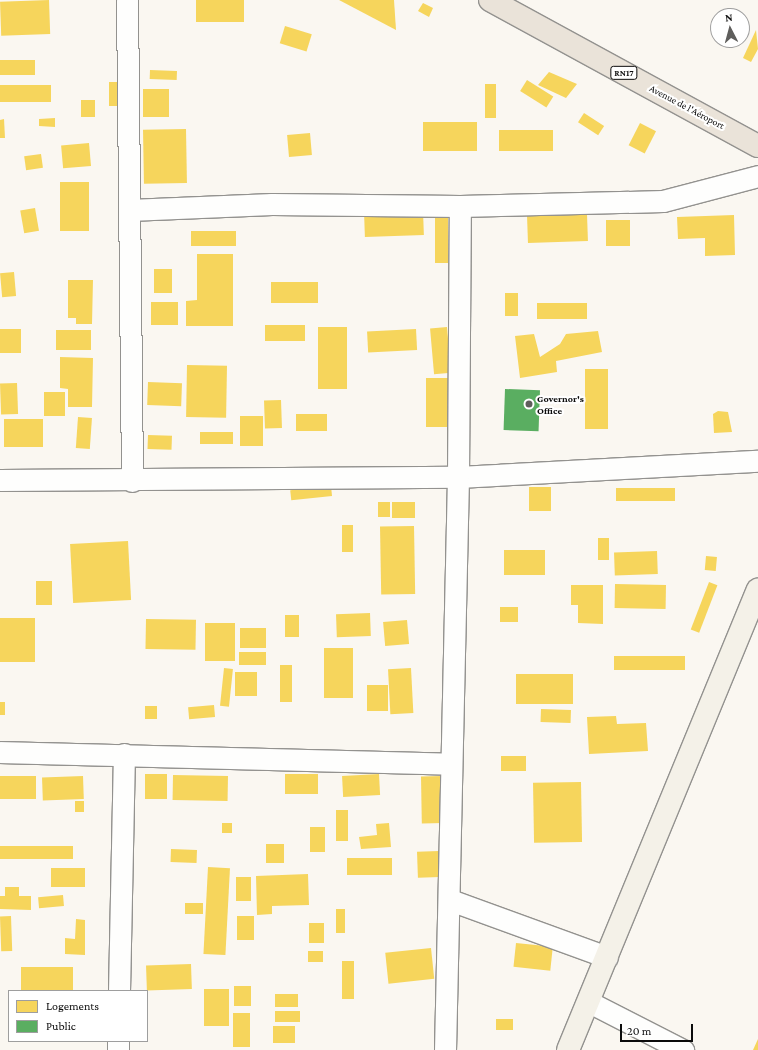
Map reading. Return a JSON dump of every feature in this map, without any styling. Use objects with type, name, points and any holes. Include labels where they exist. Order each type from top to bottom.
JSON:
[{"type":"main road","name":"Avenue de l'Aéroport","points":[[490,0],[512,6],[758,146]]},
{"type":"street","points":[[127,0],[132,481]]},
{"type":"street","points":[[129,210],[272,204],[460,206],[663,201],[758,176]]},
{"type":"street","points":[[445,1050],[450,900],[451,764],[458,477],[460,206]]},
{"type":"street","points":[[0,480],[132,481],[458,477],[758,461]]},
{"type":"street","points":[[568,1050],[758,590]]},
{"type":"street","points":[[0,752],[124,754],[451,764]]},
{"type":"street","points":[[119,990],[124,754]]},
{"type":"street","points":[[450,900],[607,957]]},
{"type":"street","points":[[588,1002],[683,1050]]},
{"type":"building: Logements","points":[[49,0],[50,34],[1,36],[0,2]]},
{"type":"building: Logements","points":[[196,0],[244,0],[244,22],[196,22]]},
{"type":"building: Logements","points":[[339,0],[394,0],[396,30]]},
{"type":"building: Logements","points":[[423,3],[433,8],[429,17],[418,11]]},
{"type":"building: Logements","points":[[285,26],[312,34],[307,51],[280,43]]},
{"type":"building: Logements","points":[[756,30],[758,49],[751,62],[743,58],[748,48],[750,48],[750,43]]},
{"type":"building: Logements","points":[[0,60],[35,60],[35,75],[0,75]]},
{"type":"building: Logements","points":[[150,70],[177,71],[177,80],[150,79]]},
{"type":"building: Logements","points":[[549,72],[577,84],[566,98],[538,85]]},
{"type":"building: Logements","points":[[527,80],[553,96],[546,107],[520,91]]},
{"type":"building: Logements","points":[[109,82],[120,82],[120,106],[109,106]]},
{"type":"building: Logements","points":[[485,84],[496,84],[496,118],[485,118]]},
{"type":"building: Logements","points":[[0,85],[51,85],[51,102],[0,102]]},
{"type":"building: Logements","points":[[143,89],[169,89],[169,117],[143,117]]},
{"type":"building: Logements","points":[[81,100],[95,100],[95,117],[81,117]]},
{"type":"building: Logements","points":[[584,113],[604,126],[598,135],[578,122]]},
{"type":"building: Logements","points":[[55,118],[55,127],[39,126],[39,119]]},
{"type":"building: Logements","points":[[4,119],[5,138],[0,138],[0,120]]},
{"type":"building: Logements","points":[[423,122],[477,122],[477,151],[423,151]]},
{"type":"building: Logements","points":[[640,123],[656,131],[645,153],[629,145]]},
{"type":"building: Logements","points":[[186,129],[187,183],[144,184],[143,130]]},
{"type":"building: Logements","points":[[499,130],[553,130],[553,151],[499,151]]},
{"type":"building: Logements","points":[[310,133],[312,155],[289,157],[287,135]]},
{"type":"building: Logements","points":[[89,143],[91,166],[63,168],[61,145]]},
{"type":"building: Logements","points":[[41,154],[43,168],[26,170],[24,156]]},
{"type":"building: Logements","points":[[60,182],[89,182],[89,231],[60,231]]},
{"type":"building: Logements","points":[[35,208],[39,231],[24,233],[20,211]]},
{"type":"building: Logements","points":[[423,210],[424,235],[365,237],[364,212]]},
{"type":"building: Logements","points":[[435,212],[448,212],[448,263],[435,263]]},
{"type":"building: Logements","points":[[587,214],[588,241],[528,243],[527,216]]},
{"type":"building: Logements","points":[[734,215],[735,255],[705,256],[705,238],[678,239],[677,217]]},
{"type":"building: Logements","points":[[606,220],[630,220],[630,246],[606,246]]},
{"type":"building: Logements","points":[[191,231],[236,231],[236,246],[191,246]]},
{"type":"building: Logements","points":[[197,254],[233,254],[233,326],[186,326],[186,301],[197,300]]},
{"type":"building: Logements","points":[[154,269],[172,269],[172,293],[154,293]]},
{"type":"building: Logements","points":[[14,272],[16,296],[2,297],[0,273]]},
{"type":"building: Logements","points":[[68,280],[93,280],[92,324],[76,324],[76,318],[68,318]]},
{"type":"building: Logements","points":[[271,282],[318,282],[318,303],[271,303]]},
{"type":"building: Logements","points":[[505,293],[518,293],[518,316],[505,316]]},
{"type":"building: Logements","points":[[151,302],[178,302],[178,325],[151,325]]},
{"type":"building: Logements","points":[[537,303],[587,303],[587,319],[537,319]]},
{"type":"building: Logements","points":[[265,325],[305,325],[305,341],[265,341]]},
{"type":"building: Logements","points":[[318,327],[347,327],[347,389],[318,389]]},
{"type":"building: Logements","points":[[447,327],[451,373],[434,374],[430,328]]},
{"type":"building: Logements","points":[[0,329],[21,329],[21,353],[0,353]]},
{"type":"building: Logements","points":[[416,329],[417,350],[368,353],[367,332]]},
{"type":"building: Logements","points":[[56,330],[91,330],[91,350],[56,350]]},
{"type":"building: Logements","points":[[598,331],[602,352],[556,361],[557,372],[520,378],[515,336],[534,334],[540,357],[560,344],[566,334]]},
{"type":"building: Logements","points":[[60,357],[93,358],[92,407],[68,407],[68,389],[60,388]]},
{"type":"building: Logements","points":[[187,365],[227,366],[226,418],[186,417]]},
{"type":"building: Logements","points":[[585,369],[608,369],[608,429],[585,429]]},
{"type":"building: Logements","points":[[426,378],[449,378],[449,427],[426,427]]},
{"type":"building: Logements","points":[[148,382],[182,383],[181,406],[147,405]]},
{"type":"building: Logements","points":[[17,383],[18,414],[1,415],[0,384]]},
{"type":"building: Logements","points":[[44,392],[65,392],[65,416],[44,416]]},
{"type":"building: Logements","points":[[281,400],[282,428],[265,429],[264,401]]},
{"type":"building: Logements","points":[[718,411],[728,412],[732,432],[714,433],[713,414]]},
{"type":"building: Logements","points":[[296,414],[327,414],[327,431],[296,431]]},
{"type":"building: Logements","points":[[240,416],[263,416],[263,446],[240,446]]},
{"type":"building: Logements","points":[[78,417],[92,418],[90,449],[76,448]]},
{"type":"building: Logements","points":[[4,419],[43,419],[43,447],[4,447]]},
{"type":"building: Logements","points":[[200,432],[233,432],[233,444],[200,444]]},
{"type":"building: Logements","points":[[148,435],[172,436],[171,450],[148,449]]},
{"type":"building: Logements","points":[[331,486],[332,496],[291,500],[290,490]]},
{"type":"building: Logements","points":[[529,487],[551,487],[551,511],[529,511]]},
{"type":"building: Logements","points":[[616,488],[675,488],[675,501],[616,501]]},
{"type":"building: Logements","points":[[378,502],[390,502],[390,517],[378,517]]},
{"type":"building: Logements","points":[[392,502],[415,502],[415,518],[392,518]]},
{"type":"building: Logements","points":[[342,525],[353,525],[353,552],[342,552]]},
{"type":"building: Logements","points":[[414,526],[415,594],[381,595],[380,527]]},
{"type":"building: Logements","points":[[598,538],[609,538],[609,560],[598,560]]},
{"type":"building: Logements","points":[[128,541],[131,600],[73,603],[70,544]]},
{"type":"building: Logements","points":[[504,550],[545,550],[545,575],[504,575]]},
{"type":"building: Logements","points":[[657,551],[658,574],[615,575],[614,553]]},
{"type":"building: Logements","points":[[706,556],[717,557],[716,571],[705,570]]},
{"type":"building: Logements","points":[[36,581],[52,581],[52,605],[36,605]]},
{"type":"building: Logements","points":[[709,582],[717,585],[699,633],[691,630]]},
{"type":"building: Logements","points":[[615,584],[666,585],[666,609],[615,608]]},
{"type":"building: Logements","points":[[571,585],[603,585],[603,624],[578,623],[578,605],[571,605]]},
{"type":"building: Logements","points":[[500,607],[518,607],[518,622],[500,622]]},
{"type":"building: Logements","points":[[370,613],[371,636],[337,637],[336,614]]},
{"type":"building: Logements","points":[[285,615],[299,615],[299,637],[285,637]]},
{"type":"building: Logements","points":[[0,618],[35,618],[35,662],[0,662]]},
{"type":"building: Logements","points":[[146,619],[196,620],[195,650],[145,649]]},
{"type":"building: Logements","points":[[407,620],[409,644],[385,646],[383,622]]},
{"type":"building: Logements","points":[[205,623],[235,623],[235,661],[205,661]]},
{"type":"building: Logements","points":[[240,628],[266,628],[266,648],[240,648]]},
{"type":"building: Logements","points":[[324,648],[353,648],[353,698],[324,698]]},
{"type":"building: Logements","points":[[239,652],[266,652],[266,665],[239,665]]},
{"type":"building: Logements","points":[[614,656],[685,656],[685,670],[614,670]]},
{"type":"building: Logements","points":[[280,665],[292,665],[292,702],[280,702]]},
{"type":"building: Logements","points":[[224,668],[233,669],[229,707],[220,706]]},
{"type":"building: Logements","points":[[411,668],[413,713],[390,714],[388,669]]},
{"type":"building: Logements","points":[[235,672],[257,672],[257,696],[235,696]]},
{"type":"building: Logements","points":[[516,674],[573,674],[573,704],[516,704]]},
{"type":"building: Logements","points":[[367,685],[388,685],[388,711],[367,711]]},
{"type":"building: Logements","points":[[0,702],[5,702],[5,715],[0,715]]},
{"type":"building: Logements","points":[[214,705],[215,717],[189,719],[188,707]]},
{"type":"building: Logements","points":[[145,706],[157,706],[157,719],[145,719]]},
{"type":"building: Logements","points":[[541,709],[571,710],[571,723],[541,722]]},
{"type":"building: Logements","points":[[616,716],[617,724],[646,723],[648,751],[589,754],[587,717]]},
{"type":"building: Logements","points":[[501,756],[526,756],[526,771],[501,771]]},
{"type":"building: Logements","points":[[145,774],[167,774],[167,799],[145,799]]},
{"type":"building: Logements","points":[[285,774],[318,774],[318,794],[285,794]]},
{"type":"building: Logements","points":[[379,774],[380,795],[343,797],[342,776]]},
{"type":"building: Logements","points":[[173,775],[228,776],[228,801],[173,800]]},
{"type":"building: Logements","points":[[0,776],[36,776],[36,799],[0,799]]},
{"type":"building: Logements","points":[[83,776],[84,799],[43,800],[42,777]]},
{"type":"building: Logements","points":[[421,776],[443,776],[444,823],[422,823]]},
{"type":"building: Logements","points":[[581,782],[582,842],[534,843],[533,783]]},
{"type":"building: Logements","points":[[75,801],[84,801],[84,812],[75,812]]},
{"type":"building: Logements","points":[[336,810],[348,810],[348,841],[336,841]]},
{"type":"building: Logements","points":[[222,823],[232,823],[232,833],[222,833]]},
{"type":"building: Logements","points":[[389,823],[391,847],[361,849],[359,837],[377,835],[376,824]]},
{"type":"building: Logements","points":[[310,827],[325,827],[325,852],[310,852]]},
{"type":"building: Logements","points":[[266,844],[284,844],[284,863],[266,863]]},
{"type":"building: Logements","points":[[0,846],[73,846],[73,859],[0,859]]},
{"type":"building: Logements","points":[[171,849],[197,850],[197,863],[171,862]]},
{"type":"building: Logements","points":[[439,851],[440,877],[418,878],[417,852]]},
{"type":"building: Logements","points":[[347,858],[392,858],[392,875],[347,875]]},
{"type":"building: Logements","points":[[208,867],[230,868],[225,955],[203,954]]},
{"type":"building: Logements","points":[[51,868],[85,868],[85,887],[51,887]]},
{"type":"building: Logements","points":[[308,874],[309,905],[272,906],[272,914],[257,915],[256,876]]},
{"type":"building: Logements","points":[[236,877],[251,877],[251,901],[236,901]]},
{"type":"building: Logements","points":[[5,887],[19,887],[19,896],[31,896],[31,910],[0,909],[0,896],[5,896]]},
{"type":"building: Logements","points":[[63,895],[64,906],[39,908],[38,897]]},
{"type":"building: Logements","points":[[185,903],[203,903],[203,914],[185,914]]},
{"type":"building: Logements","points":[[336,909],[345,909],[345,933],[336,933]]},
{"type":"building: Logements","points":[[0,916],[11,916],[12,951],[1,951]]},
{"type":"building: Logements","points":[[237,916],[254,916],[254,940],[237,940]]},
{"type":"building: Logements","points":[[76,919],[85,920],[85,955],[65,954],[65,938],[75,939]]},
{"type":"building: Logements","points":[[309,923],[324,923],[324,943],[309,943]]},
{"type":"building: Logements","points":[[516,943],[553,947],[550,971],[513,967]]},
{"type":"building: Logements","points":[[431,948],[434,979],[388,984],[385,953]]},
{"type":"building: Logements","points":[[308,951],[323,951],[323,962],[308,962]]},
{"type":"building: Logements","points":[[342,961],[354,961],[354,999],[342,999]]},
{"type":"building: Logements","points":[[191,964],[192,989],[147,990],[146,966]]},
{"type":"building: Logements","points":[[21,967],[73,967],[73,990],[21,990]]},
{"type":"building: Logements","points":[[234,986],[251,986],[251,1006],[234,1006]]},
{"type":"building: Logements","points":[[204,989],[229,989],[229,1026],[204,1026]]},
{"type":"building: Logements","points":[[275,994],[298,994],[298,1007],[275,1007]]},
{"type":"building: Logements","points":[[275,1011],[300,1011],[300,1022],[275,1022]]},
{"type":"building: Logements","points":[[233,1013],[250,1013],[250,1047],[233,1047]]},
{"type":"building: Logements","points":[[496,1019],[513,1019],[513,1030],[496,1030]]},
{"type":"building: Logements","points":[[273,1026],[295,1026],[295,1043],[273,1043]]},
{"type":"building: Logements","points":[[758,1039],[758,1050],[753,1050]]},
{"type":"building: Public","points":[[505,389],[540,390],[539,431],[504,430]]},
{"type":"place","name":"Governor's Office","points":[[529,404]]}]
